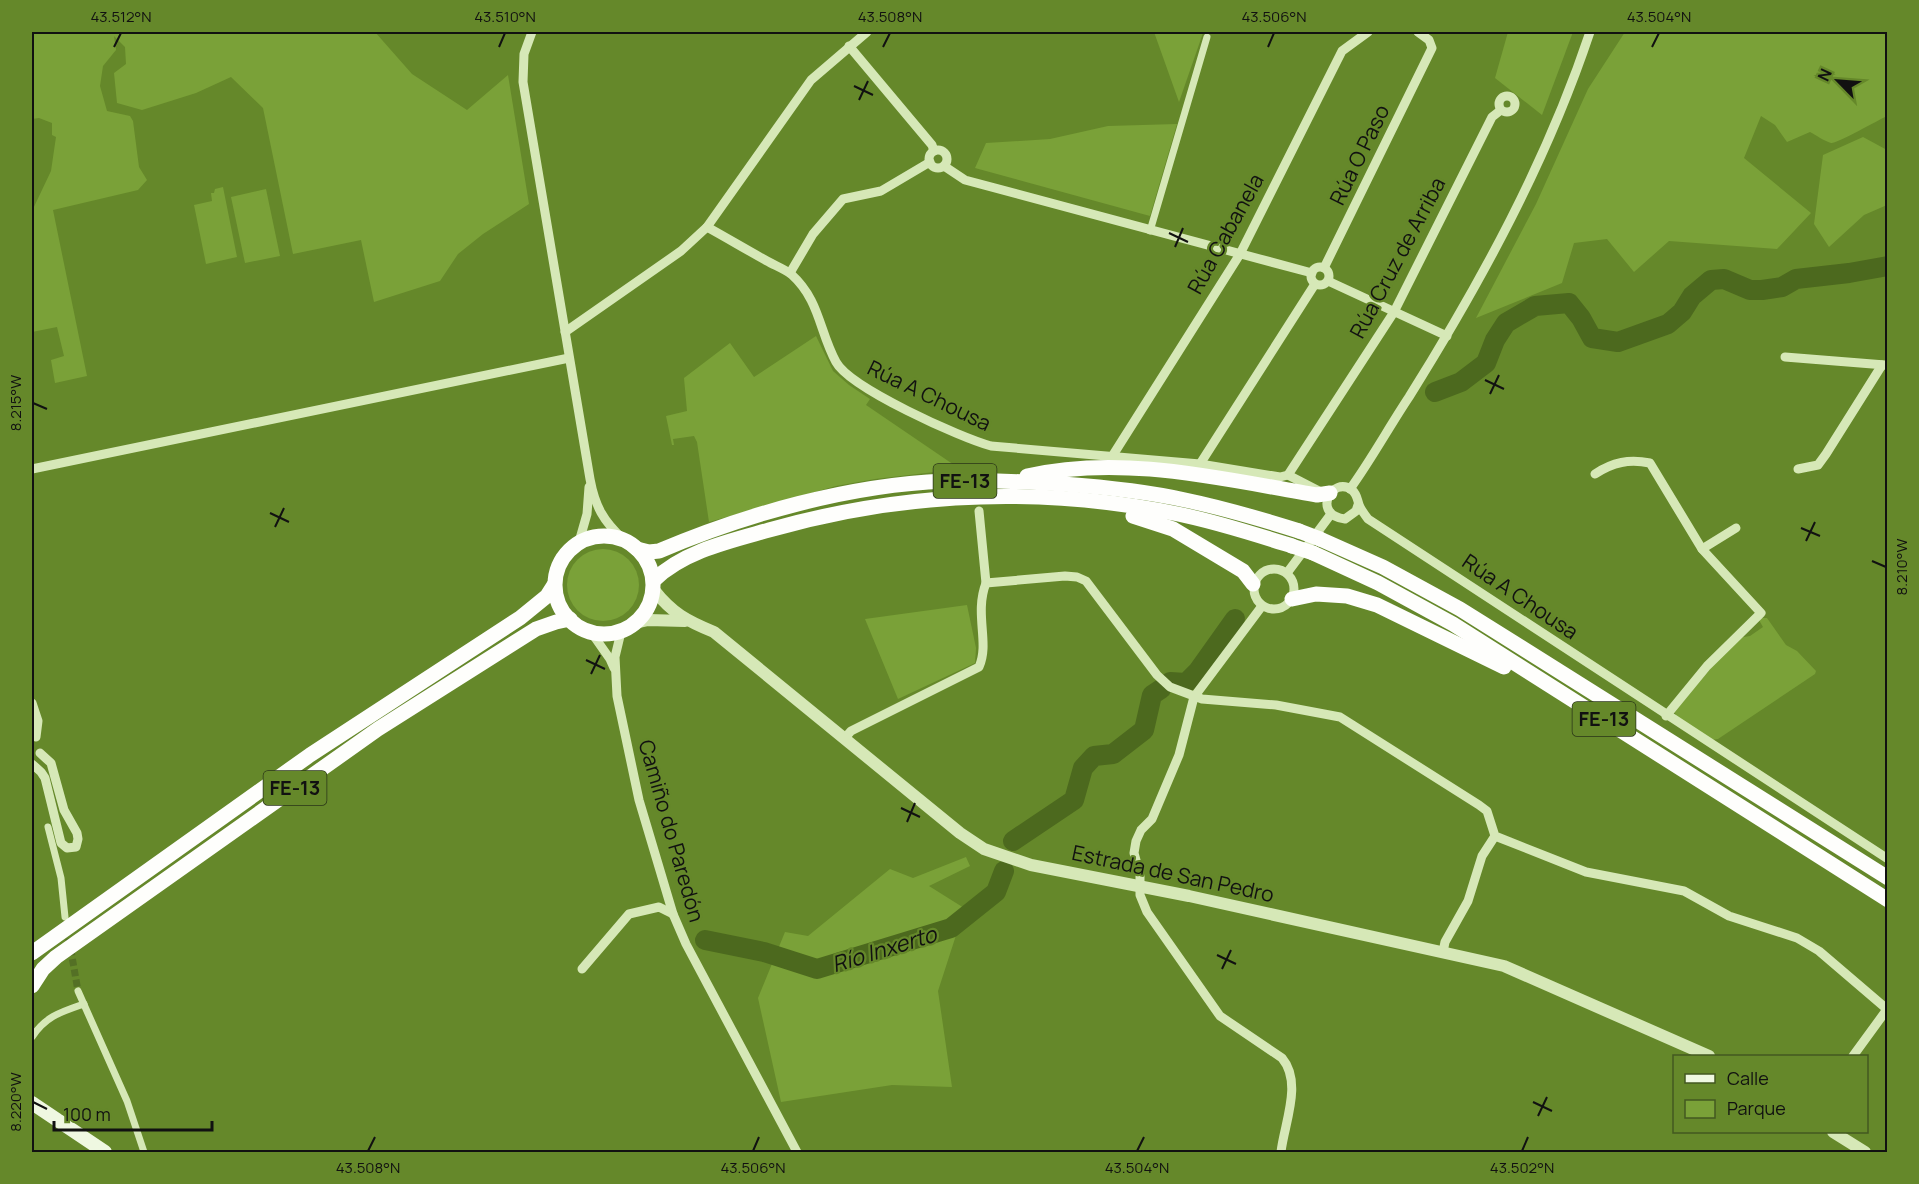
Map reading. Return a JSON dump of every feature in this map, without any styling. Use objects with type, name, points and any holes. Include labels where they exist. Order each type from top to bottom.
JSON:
[{"type":"highway","points":[[1006,480],[1037,473],[1093,467],[1145,469],[1225,479],[1317,495],[1327,493]]},
{"type":"highway","name":"FE-13","points":[[32,953],[310,755],[520,618],[547,596],[554,585],[560,562],[579,542],[601,535],[618,537],[649,552],[659,551],[741,520],[809,502],[877,487],[944,481],[1006,480],[1120,488],[1183,499],[1235,512],[1320,539],[1383,567],[1460,609],[1887,878]]},
{"type":"highway","name":"FE-13","points":[[621,632],[644,615],[654,585],[681,559],[745,537],[815,517],[879,505],[1016,495],[1118,504],[1179,514],[1292,546],[1378,583],[1453,624],[1887,900]]},
{"type":"highway","points":[[1054,498],[1091,510],[1137,516],[1162,525],[1243,571],[1253,585]]},
{"type":"highway","points":[[630,544],[650,566],[654,585]]},
{"type":"highway","points":[[554,585],[561,608],[581,628],[603,635],[621,632]]},
{"type":"highway","points":[[1292,599],[1316,594],[1347,596],[1377,605],[1489,658],[1526,679],[1578,702]]},
{"type":"highway","name":"FE-13","points":[[33,983],[56,957],[378,729],[536,629],[556,621],[570,619]]},
{"type":"main road","points":[[32,1092],[54,1117]]},
{"type":"main road","points":[[32,1103],[105,1152]]},
{"type":"street","points":[[532,32],[524,54],[523,82],[593,495],[602,517],[610,528],[630,544]]},
{"type":"street","points":[[565,332],[681,251],[707,227],[811,80],[867,32]]},
{"type":"street","name":"Rúa Cabanela","points":[[1113,455],[1240,254],[1342,51],[1368,32]]},
{"type":"street","name":"Rúa O Paso","points":[[1324,268],[1432,48],[1429,40],[1418,32]]},
{"type":"street","points":[[1350,489],[1447,336],[1484,270],[1532,175],[1590,32]]},
{"type":"street","points":[[1150,231],[1207,37]]},
{"type":"street","points":[[849,46],[932,145],[934,151]]},
{"type":"street","name":"Rúa Cruz de Arriba","points":[[1284,476],[1394,312],[1492,117],[1501,110]]},
{"type":"street","points":[[940,150],[947,155],[944,166],[936,168],[930,162],[930,154],[934,151],[940,150]]},
{"type":"street","points":[[790,273],[813,234],[843,199],[881,191],[930,162]]},
{"type":"street","points":[[944,166],[965,180],[1312,273]]},
{"type":"street","name":"Rúa A Chousa","points":[[707,227],[790,273],[812,298],[837,363],[858,383],[974,441],[991,446],[1113,455],[1284,476],[1327,493]]},
{"type":"street","points":[[1317,268],[1324,268],[1329,273],[1328,281],[1323,285],[1315,284],[1312,280],[1312,273],[1317,268]]},
{"type":"street","points":[[1328,281],[1447,336]]},
{"type":"street","points":[[1200,464],[1315,284]]},
{"type":"street","points":[[1785,357],[1885,365],[1818,465],[1798,469]]},
{"type":"street","points":[[32,469],[569,358]]},
{"type":"street","points":[[1595,474],[1608,465],[1633,460],[1650,463],[1702,549],[1761,613],[1707,666],[1666,716]]},
{"type":"street","points":[[579,542],[587,514],[590,479]]},
{"type":"street","points":[[1340,487],[1350,489],[1357,496],[1356,511],[1345,519],[1337,518],[1331,514],[1327,503],[1327,493],[1340,487]]},
{"type":"street","name":"Rúa A Chousa","points":[[1358,505],[1368,519],[1887,859]]},
{"type":"street","points":[[844,739],[851,731],[979,667],[984,656],[980,618],[982,594],[986,584],[979,511]]},
{"type":"street","points":[[1287,573],[1331,514]]},
{"type":"street","points":[[1702,549],[1736,528]]},
{"type":"street","points":[[1272,568],[1281,569],[1287,573],[1292,579],[1294,590],[1292,599],[1278,609],[1262,606],[1253,593],[1256,578],[1263,571],[1272,568]]},
{"type":"street","points":[[986,584],[1065,576],[1086,580],[1157,675],[1170,687],[1202,699],[1276,705],[1340,717],[1487,811],[1495,836]]},
{"type":"street","points":[[654,585],[663,601],[686,621]]},
{"type":"street","points":[[1262,606],[1194,697],[1179,755],[1152,819],[1141,830],[1134,853],[1140,875],[1140,895],[1147,912],[1221,1016],[1282,1058],[1289,1066],[1290,1099],[1281,1152]]},
{"type":"street","points":[[635,623],[648,620],[686,621]]},
{"type":"street","name":"Estrada de San Pedro","points":[[686,621],[714,632],[960,833],[984,849],[1032,865],[1139,886],[1504,966],[1707,1055]]},
{"type":"street","points":[[591,632],[610,659],[615,672]]},
{"type":"street","points":[[615,672],[616,650],[621,632]]},
{"type":"street","name":"Camiño do Paredón","points":[[615,672],[616,696],[639,800],[673,914],[686,944],[797,1152]]},
{"type":"street","points":[[32,703],[38,721],[34,736],[39,743],[40,753],[51,763],[64,810],[76,829],[78,839],[76,847],[67,848],[61,843],[45,778],[32,763],[40,753]]},
{"type":"street","points":[[48,826],[61,878],[65,917]]},
{"type":"street","points":[[1443,952],[1445,942],[1468,901],[1482,856],[1495,836]]},
{"type":"street","points":[[1495,836],[1586,872],[1684,891],[1728,916],[1797,938],[1819,951],[1887,1009],[1854,1055]]},
{"type":"street","points":[[582,969],[629,914],[658,907],[673,914]]},
{"type":"street","points":[[78,991],[127,1101],[144,1152]]},
{"type":"street","points":[[32,1037],[41,1024],[58,1013],[84,1004]]},
{"type":"street","points":[[1836,1133],[1865,1152]]},
{"type":"green space","points":[[32,32],[375,32],[412,74],[467,110],[508,75],[529,204],[483,234],[458,254],[440,281],[374,302],[361,240],[293,254],[263,108],[231,77],[196,93],[142,110],[117,103],[114,73],[126,64],[125,47],[114,36],[116,50],[103,66],[100,86],[107,111],[130,116],[133,121],[139,167],[147,180],[138,190],[53,210],[87,376],[55,383],[51,360],[64,356],[57,327],[32,332],[32,211],[51,171],[56,137],[52,135],[52,123],[39,118],[32,119]]},
{"type":"green space","points":[[1154,32],[1203,33],[1179,102]]},
{"type":"green space","points":[[1508,32],[1573,32],[1542,115],[1495,78]]},
{"type":"green space","points":[[1625,32],[1887,32],[1887,116],[1831,143],[1810,132],[1787,142],[1775,125],[1761,116],[1744,158],[1811,213],[1777,249],[1669,241],[1634,272],[1607,239],[1574,243],[1562,283],[1476,318],[1536,204],[1588,89]]},
{"type":"green space","points":[[1177,124],[1150,216],[975,168],[986,143],[1050,139],[1108,126]]},
{"type":"green space","points":[[1863,137],[1887,150],[1887,205],[1864,215],[1829,247],[1814,224],[1823,155]]},
{"type":"green space","points":[[223,187],[237,257],[206,264],[194,205],[212,201],[211,193]]},
{"type":"green space","points":[[266,189],[280,256],[245,263],[231,197]]},
{"type":"green space","points":[[816,336],[833,371],[870,399],[866,405],[960,469],[836,486],[709,522],[697,442],[694,436],[673,439],[674,445],[672,445],[666,416],[687,411],[684,378],[730,343],[754,377]]},
{"type":"green space","points":[[610,549],[629,559],[637,571],[639,585],[637,599],[629,611],[617,619],[596,621],[577,611],[569,599],[567,578],[577,559],[589,551]]},
{"type":"green space","points":[[967,605],[976,648],[975,663],[898,699],[865,619]]},
{"type":"green space","points":[[1767,618],[1786,645],[1797,651],[1816,671],[1815,674],[1718,739],[1712,740],[1676,717],[1675,712],[1738,638],[1750,636],[1763,627],[1759,620]]},
{"type":"green space","points":[[966,857],[970,866],[929,886],[972,913],[959,926],[938,991],[952,1087],[892,1085],[781,1102],[758,998],[785,932],[808,936],[890,869],[913,878]]},
{"type":"waterway","name":"Río Inxerto","points":[[1435,392],[1461,382],[1486,363],[1495,340],[1506,323],[1535,306],[1569,303],[1592,338],[1618,342],[1668,324],[1682,312],[1692,296],[1711,280],[1724,279],[1750,290],[1762,290],[1782,287],[1796,279],[1888,266]]},
{"type":"waterway","name":"Río Inxerto","points":[[1170,682],[1186,683],[1198,671],[1235,619]]},
{"type":"waterway","name":"Río Inxerto","points":[[1013,841],[1074,800],[1083,768],[1094,756],[1113,754],[1144,730],[1152,695],[1161,689]]},
{"type":"waterway","name":"Río Inxerto","points":[[705,940],[764,952],[817,969],[951,928],[996,892],[1004,871]]},
{"type":"tunnel","points":[[67,928],[78,991]]}]
